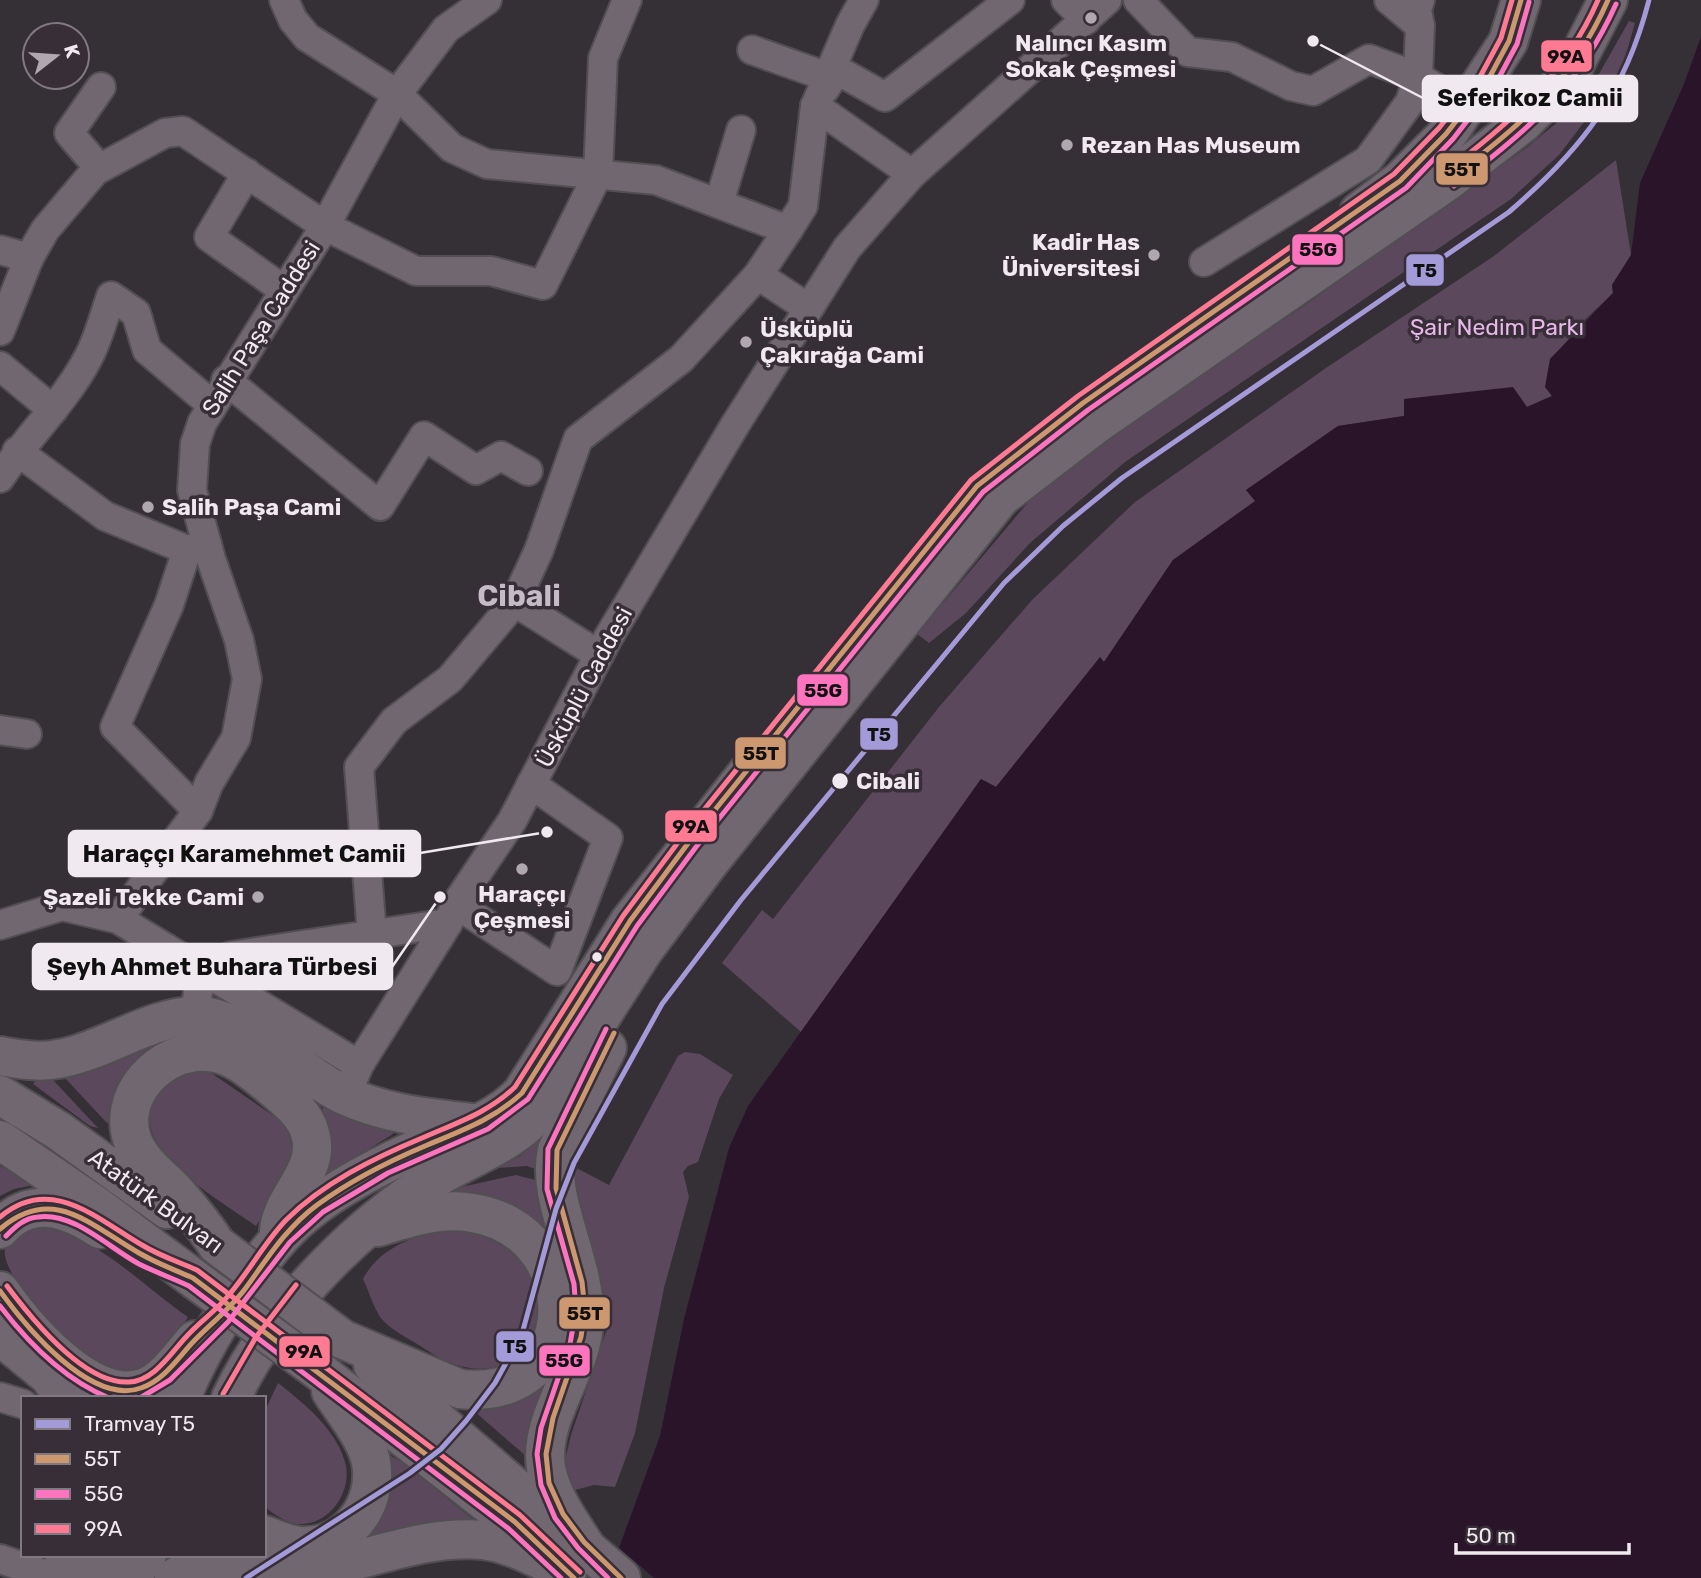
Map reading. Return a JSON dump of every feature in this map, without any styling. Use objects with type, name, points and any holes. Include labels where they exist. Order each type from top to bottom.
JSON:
[{"type":"main road","points":[[182,1396],[191,1373],[226,1313],[278,1241],[305,1214],[409,1152],[479,1124],[508,1107],[522,1093],[630,921],[682,852],[977,486],[1018,451],[1114,381],[1384,194],[1451,131],[1468,107],[1508,42],[1521,0]]},
{"type":"main road","points":[[232,1396],[247,1380],[281,1316],[312,1281],[369,1229],[424,1185],[526,1128],[561,1081],[643,951],[708,864],[1001,497],[1067,444],[1449,180],[1523,123],[1561,84],[1575,64],[1608,0]]},
{"type":"main road","points":[[576,1566],[546,1465],[549,1432],[584,1327],[581,1276],[557,1194],[554,1164],[558,1150],[614,1034],[643,951]]},
{"type":"main road","points":[[0,1056],[57,1060],[81,1054],[154,1025],[194,1016],[238,1028],[316,1081],[353,1081],[415,1116],[479,1124]]},
{"type":"main road","points":[[217,1245],[198,1216],[148,1164],[135,1146],[131,1129],[131,1108],[138,1088],[169,1059],[186,1052],[225,1055],[248,1068],[305,1120],[311,1135],[312,1151],[306,1176],[279,1223],[278,1241]]},
{"type":"main road","name":"Atatürk Bulvarı","points":[[0,1096],[59,1131],[342,1339]]},
{"type":"main road","name":"Atatürk Bulvarı","points":[[0,1140],[98,1207],[576,1566]]},
{"type":"main road","points":[[0,1229],[24,1209],[40,1206],[64,1210],[88,1221],[141,1255],[193,1278]]},
{"type":"main road","points":[[342,1339],[460,1389],[475,1391],[512,1383],[529,1372],[545,1356],[555,1335],[558,1292],[549,1268],[535,1248],[494,1218],[470,1212],[436,1213],[369,1229]]},
{"type":"main road","points":[[0,1291],[22,1319],[71,1366],[93,1382],[121,1392],[154,1382],[172,1368],[207,1326],[226,1313]]},
{"type":"main road","points":[[0,1336],[49,1376],[63,1396]]},
{"type":"main road","points":[[342,1339],[576,1566]]},
{"type":"main road","points":[[266,1536],[301,1546],[320,1544],[336,1538],[354,1524],[367,1505],[372,1485],[371,1462],[366,1447],[319,1371]]},
{"type":"main road","points":[[174,1578],[192,1570],[288,1572],[319,1569],[418,1545],[460,1539],[501,1544],[621,1578]]},
{"type":"main road","points":[[57,1578],[67,1557]]},
{"type":"main road","points":[[91,1578],[107,1557]]},
{"type":"main road","points":[[130,1578],[146,1557]]},
{"type":"street","points":[[284,0],[293,20],[307,37],[397,94],[452,149],[487,164],[656,180],[788,230]]},
{"type":"street","name":"Salih Paşa Caddesi","points":[[118,919],[198,811],[209,783],[236,738],[247,679],[236,630],[197,547],[192,490],[195,444],[211,404],[325,226],[397,94],[446,29],[487,0]]},
{"type":"street","points":[[0,331],[29,258],[45,230],[99,168],[166,133],[183,131],[325,226],[416,271],[491,271],[542,285],[598,174],[603,58],[627,0]]},
{"type":"street","points":[[372,935],[359,767],[394,721],[450,679],[515,602],[538,550],[578,439],[681,359],[758,275],[788,230],[803,206],[815,106],[864,0]]},
{"type":"street","points":[[1066,0],[1086,19]]},
{"type":"street","name":"Üsküplü Caddesi","points":[[353,1081],[452,913],[512,821],[599,655],[808,307],[847,248],[912,174],[1107,0]]},
{"type":"street","points":[[1138,0],[1188,52],[1232,57],[1291,86],[1312,91],[1369,59],[1418,77],[1468,107]]},
{"type":"street","points":[[1204,262],[1368,160],[1410,102],[1418,77],[1420,13],[1389,0]]},
{"type":"street","points":[[815,106],[836,70],[885,97],[1003,2]]},
{"type":"street","points":[[752,50],[828,77]]},
{"type":"street","points":[[99,168],[69,133],[101,87]]},
{"type":"street","points":[[815,106],[912,174]]},
{"type":"street","points":[[719,203],[741,130]]},
{"type":"street","points":[[247,173],[209,237],[284,290]]},
{"type":"street","points":[[0,250],[29,258]]},
{"type":"street","points":[[758,275],[808,307]]},
{"type":"street","points":[[0,478],[17,451],[53,410],[89,357],[111,296],[136,313],[147,350],[211,404]]},
{"type":"street","points":[[0,366],[53,410]]},
{"type":"street","points":[[226,380],[380,506],[424,436],[476,470],[501,456],[528,471]]},
{"type":"street","points":[[17,451],[104,516],[197,547],[115,727],[198,811]]},
{"type":"street","points":[[515,602],[599,655]]},
{"type":"street","points":[[202,969],[231,956],[372,935],[452,913],[557,971],[608,838],[531,785]]},
{"type":"street","points":[[0,925],[62,906],[118,919],[202,969],[353,1081]]},
{"type":"street","points":[[194,1016],[202,969]]},
{"type":"street","points":[[0,1397],[21,1403]]},
{"type":"street","points":[[0,1559],[57,1578]]},
{"type":"green space","points":[[1629,21],[1635,23],[1620,75],[1559,155],[1511,199],[1125,462],[1030,543],[966,613],[929,643],[917,634],[1030,500],[1144,413],[1304,306],[1526,148],[1570,112],[1599,74]]},
{"type":"green space","name":"Şair Nedim Parkı","points":[[1616,160],[1631,255],[1612,285],[1613,293],[1571,333],[1552,396],[1527,407],[1405,399],[1404,416],[1338,426],[1246,490],[1256,501],[1173,560],[1104,662],[1100,658],[996,787],[981,779],[801,1032],[722,963],[762,910],[773,919],[939,707],[1032,600],[1135,502],[1326,368],[1494,256]]},
{"type":"green space","points":[[155,1044],[114,1121],[107,1123],[64,1077]]},
{"type":"green space","points":[[685,1052],[700,1054],[733,1075],[719,1099],[698,1162],[688,1166],[683,1172],[689,1197],[664,1288],[635,1433],[615,1487],[594,1485],[575,1490],[564,1464],[571,1435],[607,1329],[607,1308],[569,1164],[609,1185],[678,1056]]},
{"type":"green space","points":[[204,1068],[281,1121],[289,1134],[292,1148],[286,1175],[256,1226],[181,1171],[165,1154],[153,1135],[150,1116],[161,1090],[176,1077]]},
{"type":"green space","points":[[36,1080],[54,1081],[98,1128],[90,1126],[33,1084]]},
{"type":"green space","points":[[324,1105],[391,1127],[393,1134],[327,1175],[332,1151],[322,1111]]},
{"type":"green space","points":[[545,1134],[539,1170],[527,1166],[497,1168],[520,1156]]},
{"type":"green space","points":[[0,1166],[34,1185],[14,1189],[0,1196]]},
{"type":"green space","points":[[516,1175],[543,1182],[562,1254],[536,1227],[513,1210],[487,1200],[450,1193],[452,1189]]},
{"type":"green space","points":[[26,1226],[49,1229],[92,1246],[188,1317],[160,1358],[143,1371],[119,1372],[102,1367],[91,1360],[59,1332],[27,1296],[7,1262],[6,1246],[13,1236]]},
{"type":"green space","points":[[447,1229],[495,1242],[525,1265],[538,1294],[536,1324],[523,1350],[498,1366],[465,1367],[402,1335],[381,1318],[363,1279],[378,1259],[388,1251],[411,1239]]},
{"type":"green space","points":[[555,1367],[532,1457],[526,1456],[467,1405]]},
{"type":"green space","points":[[278,1383],[319,1419],[342,1453],[347,1477],[345,1488],[335,1507],[318,1520],[308,1524],[288,1522],[266,1508],[266,1409]]},
{"type":"green space","points":[[380,1449],[403,1463],[484,1528],[339,1551]]},
{"type":"shaded area","points":[[1701,37],[1701,1578],[608,1578],[660,1436],[684,1319],[729,1148],[748,1106],[981,779],[996,787],[1100,657],[1104,662],[1173,560],[1255,501],[1246,490],[1338,426],[1404,416],[1404,399],[1513,387],[1527,407],[1552,396],[1545,387],[1550,359],[1613,293],[1612,285],[1631,255],[1640,183],[1684,84]]},
{"type":"pier","points":[[617,1546],[654,1578],[604,1578]]},
{"type":"tram line","name":"T5","points":[[246,1578],[410,1473],[441,1449],[495,1383],[522,1334],[556,1209],[574,1163],[662,1004],[741,900],[1004,583],[1063,526],[1122,478],[1509,212],[1535,189],[1579,142],[1613,92],[1639,34],[1649,0]]},
{"type":"transit line","name":"99A","points":[[7,1286],[44,1331],[94,1373],[112,1380],[129,1382],[146,1377],[161,1366],[191,1332],[223,1302],[278,1229],[316,1194],[368,1163],[471,1117],[505,1096],[515,1087],[623,916],[682,837],[971,480],[1078,396],[1394,174],[1439,128],[1481,75],[1501,38],[1512,0]]},
{"type":"transit line","name":"55T","points":[[0,1291],[43,1342],[81,1375],[102,1386],[122,1390],[141,1388],[163,1374],[233,1304],[286,1234],[317,1205],[369,1172],[500,1111],[522,1093],[630,921],[689,842],[977,486],[1083,403],[1400,181],[1446,134],[1488,80],[1509,41],[1521,0]]},
{"type":"transit line","name":"99A","points":[[1444,173],[1491,136],[1533,97],[1569,52],[1598,0]]},
{"type":"transit line","name":"55T","points":[[1449,179],[1499,141],[1542,101],[1578,55],[1608,0]]},
{"type":"transit line","name":"55G","points":[[143,1396],[170,1380],[228,1322],[290,1242],[323,1212],[388,1173],[488,1129],[528,1099],[637,926],[696,847],[983,492],[1088,410],[1406,188],[1453,139],[1495,85],[1517,44],[1529,2]]},
{"type":"transit line","name":"55G","points":[[1454,186],[1504,147],[1548,106],[1585,60],[1616,4]]},
{"type":"transit line","name":"55G","points":[[606,1029],[548,1149],[547,1189],[574,1284],[576,1310],[570,1344],[541,1428],[537,1454],[541,1485],[555,1518],[578,1548],[608,1578]]},
{"type":"transit line","name":"55T","points":[[614,1033],[557,1150],[556,1188],[582,1282],[585,1310],[581,1337],[553,1418],[546,1454],[549,1483],[563,1514],[584,1542],[621,1578]]},
{"type":"transit line","name":"99A","points":[[0,1217],[19,1205],[37,1200],[55,1200],[91,1213],[149,1249],[197,1270],[520,1515],[580,1572]]},
{"type":"transit line","name":"55T","points":[[0,1229],[19,1216],[37,1210],[54,1209],[87,1221],[145,1257],[193,1278],[515,1522],[574,1578]]},
{"type":"transit line","name":"55G","points":[[6,1236],[28,1219],[51,1217],[65,1220],[78,1225],[139,1264],[189,1286],[509,1529],[561,1578]]},
{"type":"transit line","name":"99A","points":[[223,1394],[256,1337],[296,1285]]},
{"type":"transit line","name":"55G","points":[[0,1306],[49,1360],[77,1381],[105,1396]]},
{"type":"place","name":"Nalıncı Kasım Sokak Çeşmesi","points":[[1091,18]]},
{"type":"place","name":"Seferikoz Camii","points":[[1313,41]]},
{"type":"place","name":"Rezan Has Museum","points":[[1067,145]]},
{"type":"place","name":"Kadir Has Üniversitesi","points":[[1154,255]]},
{"type":"place","name":"Üsküplü Çakırağa Cami","points":[[746,342]]},
{"type":"place","name":"Salih Paşa Cami","points":[[148,507]]},
{"type":"place","name":"Cibali","points":[[840,781]]},
{"type":"place","name":"Haraççı Karamehmet Camii","points":[[547,832]]},
{"type":"place","name":"Haraççı Çeşmesi","points":[[522,869]]},
{"type":"place","name":"Şazeli Tekke Cami","points":[[258,897]]},
{"type":"place","name":"Şeyh Ahmet Buhara Türbesi","points":[[440,897]]},
{"type":"district","name":"Cibali","points":[[519,596]]}]
